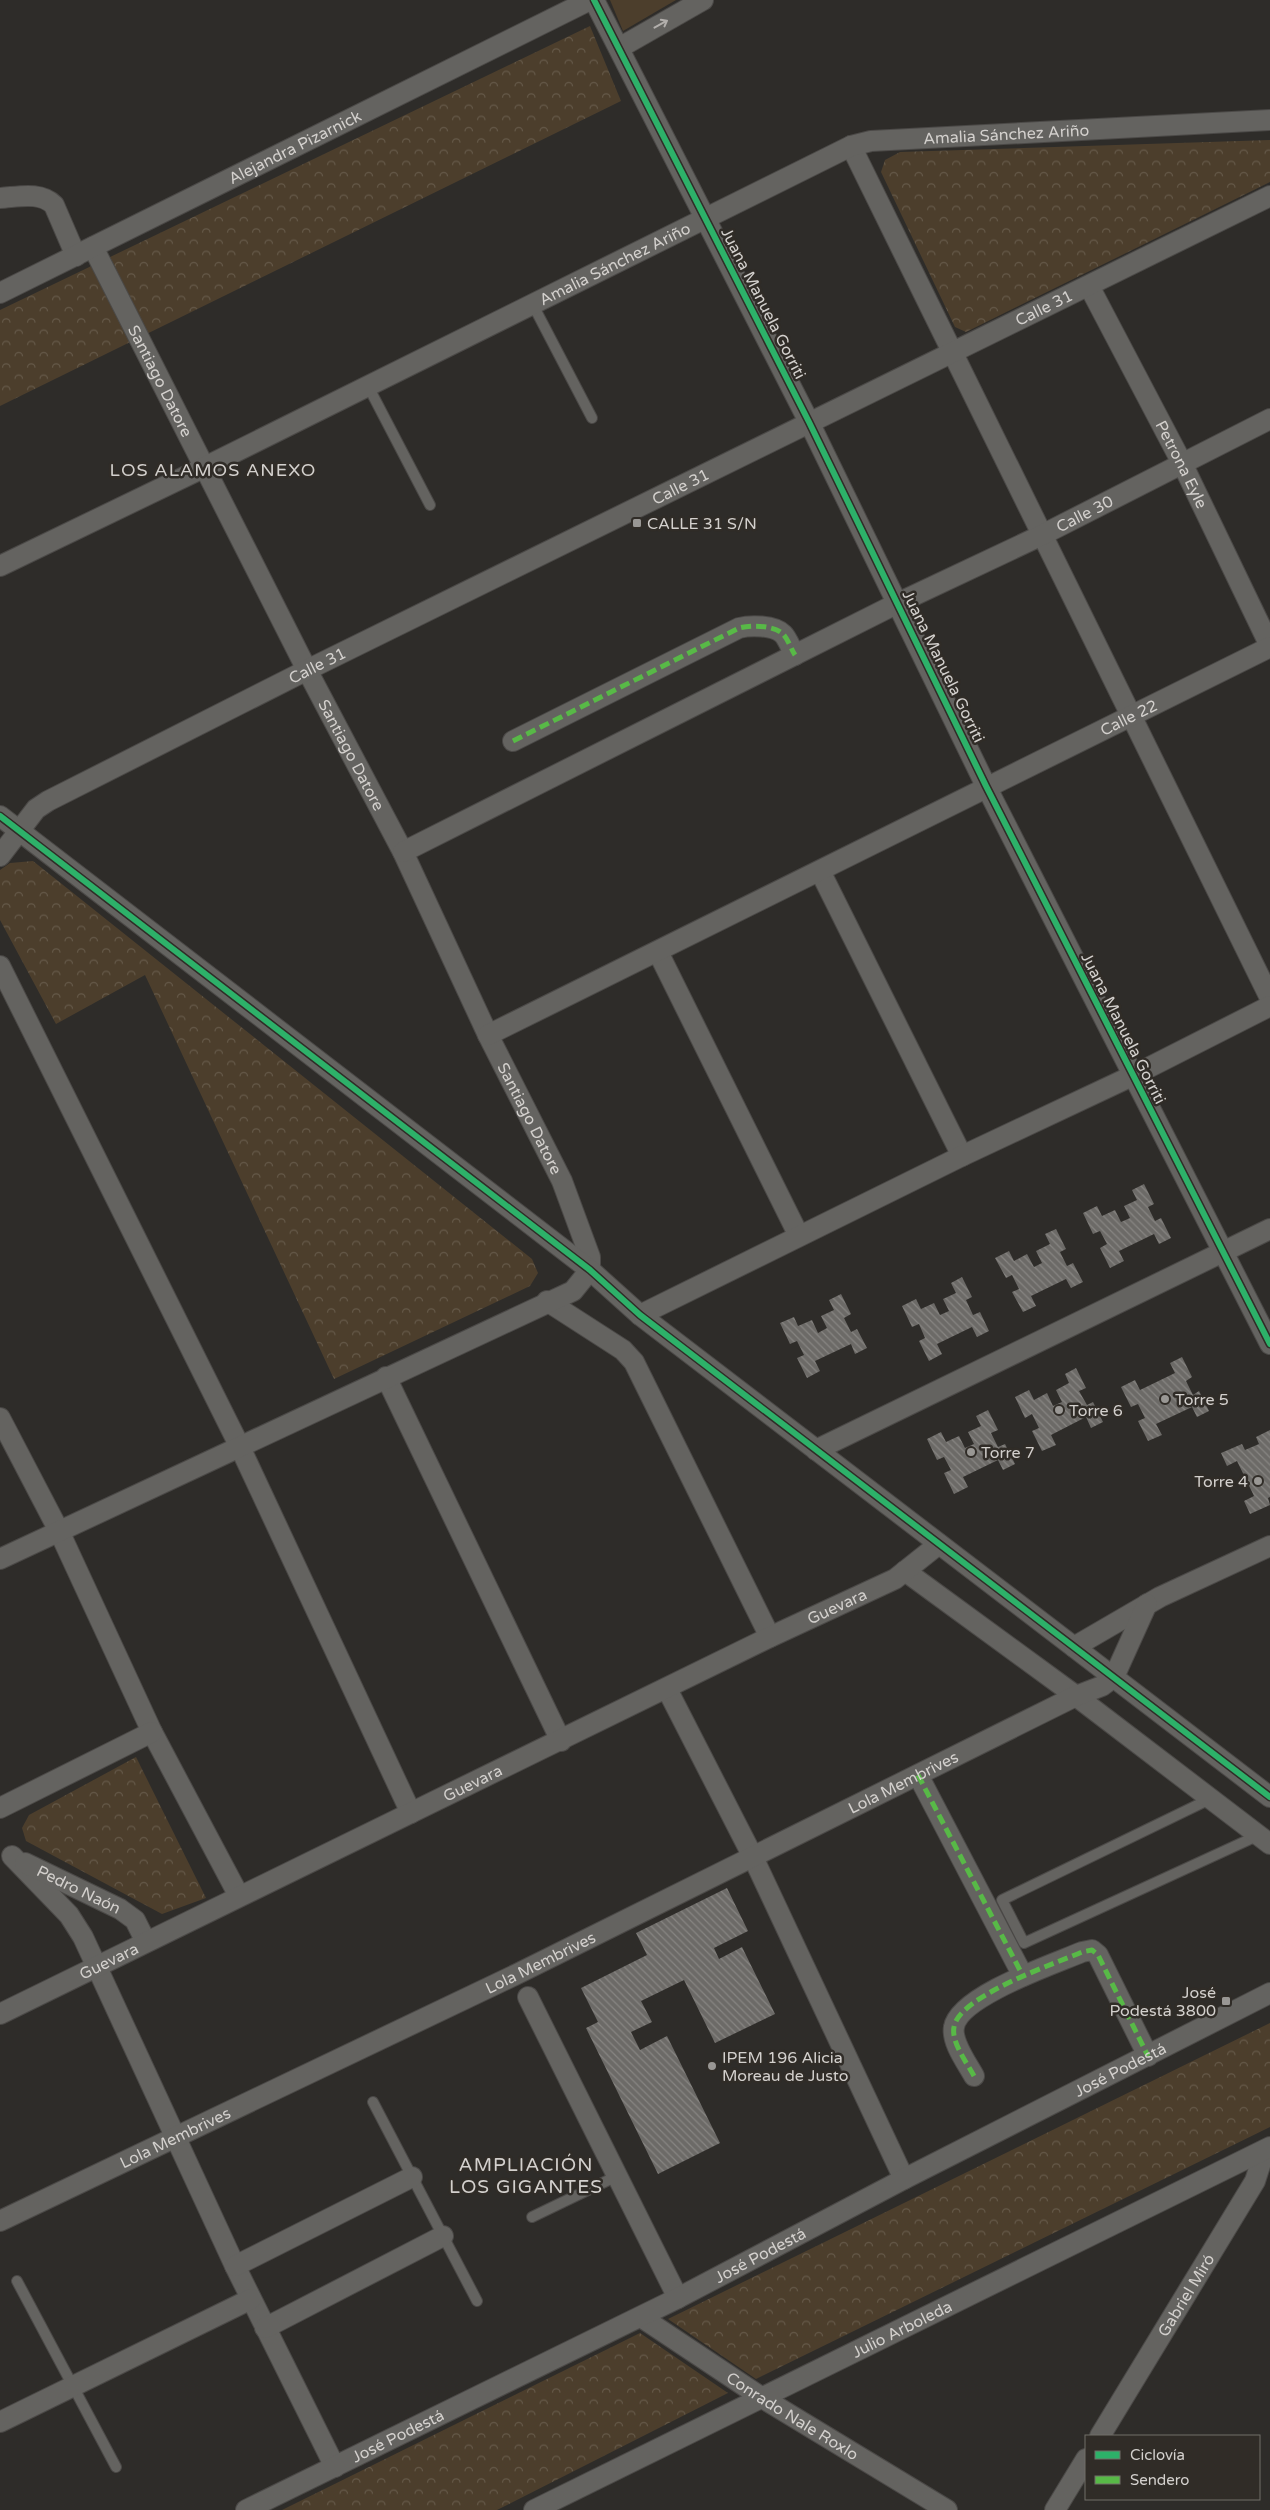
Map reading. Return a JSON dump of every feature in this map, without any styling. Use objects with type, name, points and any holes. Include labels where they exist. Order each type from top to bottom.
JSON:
[{"type":"street","name":"Juana Manuela Gorriti","points":[[592,0],[619,48],[809,422],[986,786],[1270,1344]]},
{"type":"street","name":"Alejandra Pizarnick","points":[[0,293],[592,0]]},
{"type":"street","points":[[619,48],[703,0]]},
{"type":"street","name":"Amalia Sánchez Ariño","points":[[0,566],[205,467],[851,146],[871,141],[1270,120]]},
{"type":"street","points":[[851,146],[1270,998]]},
{"type":"street","name":"Santiago Datore","points":[[0,198],[34,196],[48,199],[54,204],[85,251],[205,467],[307,670],[403,852],[488,1035],[562,1181],[590,1257],[590,1270]]},
{"type":"street","name":"Calle 31","points":[[0,856],[36,809],[48,801],[307,670],[1270,196]]},
{"type":"street","name":"Petrona Eyle","points":[[1089,286],[1182,463],[1270,646]]},
{"type":"street","name":"Calle 30","points":[[403,852],[898,603],[1042,535],[1270,419]]},
{"type":"street","points":[[513,741],[739,628],[750,626],[782,634],[795,655]]},
{"type":"street","name":"Calle 22","points":[[488,1035],[1270,646]]},
{"type":"street","points":[[0,816],[590,1270],[640,1315],[1270,1797]]},
{"type":"street","points":[[820,871],[962,1156]]},
{"type":"street","points":[[658,952],[798,1236]]},
{"type":"street","points":[[0,966],[239,1445],[411,1813]]},
{"type":"street","points":[[640,1315],[962,1156],[1132,1076],[1270,1006]]},
{"type":"street","points":[[816,1450],[1270,1229]]},
{"type":"street","points":[[0,1559],[239,1445],[547,1301],[573,1291],[590,1270]]},
{"type":"street","points":[[547,1301],[623,1350],[634,1362],[770,1637]]},
{"type":"street","points":[[386,1377],[561,1741]]},
{"type":"street","points":[[0,1418],[59,1531],[152,1732],[239,1896]]},
{"type":"street","name":"Guevara","points":[[0,2014],[239,1896],[561,1741],[770,1637],[895,1579],[939,1544]]},
{"type":"street","points":[[1074,1647],[1147,1604],[1270,1546]]},
{"type":"street","points":[[906,1571],[1076,1696],[1264,1839]]},
{"type":"street","points":[[1114,1677],[1147,1604]]},
{"type":"street","name":"Lola Membrives","points":[[0,2221],[508,1978],[1076,1696],[1102,1686],[1114,1677]]},
{"type":"street","points":[[667,1689],[752,1856],[904,2179]]},
{"type":"street","points":[[0,1808],[152,1732]]},
{"type":"street","points":[[918,1775],[1023,1976]]},
{"type":"street","points":[[6,1853],[69,1916],[83,1938],[235,2266],[335,2467]]},
{"type":"street","name":"Pedro Naón","points":[[6,1853],[120,1909],[135,1920],[146,1942]]},
{"type":"street","points":[[974,2076],[954,2038],[953,2028],[958,2016],[974,2002],[1023,1976],[1082,1952],[1092,1950],[1098,1955],[1148,2056]]},
{"type":"street","name":"José Podestá","points":[[246,2510],[678,2298],[904,2179],[1270,1993]]},
{"type":"street","points":[[528,1997],[678,2298]]},
{"type":"street","name":"Julio Arboleda","points":[[547,2508],[1268,2148]]},
{"type":"street","name":"Gabriel Miró","points":[[1101,2435],[1255,2181],[1268,2148]]},
{"type":"street","points":[[235,2266],[412,2177]]},
{"type":"street","points":[[265,2328],[444,2236]]},
{"type":"street","points":[[0,2422],[251,2298]]},
{"type":"street","name":"Conrado Nale Roxlo","points":[[641,2316],[764,2399],[946,2510]]},
{"type":"street","points":[[1055,2510],[1085,2461]]},
{"type":"lane","points":[[533,305],[592,418]]},
{"type":"lane","points":[[368,386],[430,506]]},
{"type":"lane","points":[[1212,1798],[1002,1900],[1024,1943],[1264,1839]]},
{"type":"lane","points":[[373,2102],[477,2301]]},
{"type":"lane","points":[[532,2218],[617,2176]]},
{"type":"lane","points":[[17,2281],[116,2467]]},
{"type":"green space","points":[[610,0],[676,0],[623,31]]},
{"type":"green space","points":[[590,26],[621,101],[0,406],[0,310]]},
{"type":"green space","points":[[1270,140],[1270,182],[966,332],[955,327],[881,172],[885,160],[900,152]]},
{"type":"green space","points":[[33,861],[532,1259],[538,1273],[530,1286],[334,1379],[145,975],[56,1024],[0,920],[0,870],[10,863]]},
{"type":"green space","points":[[136,1757],[206,1898],[162,1914],[26,1841],[22,1828],[29,1815]]},
{"type":"green space","points":[[1270,2023],[1270,2127],[756,2379],[668,2319]]},
{"type":"green space","points":[[640,2333],[728,2393],[497,2510],[282,2510]]},
{"type":"building","points":[[1144,1184],[1154,1204],[1148,1207],[1155,1221],[1161,1218],[1171,1238],[1159,1244],[1154,1234],[1119,1251],[1124,1261],[1110,1268],[1100,1248],[1107,1244],[1100,1231],[1093,1234],[1083,1213],[1097,1206],[1102,1216],[1115,1210],[1121,1222],[1130,1218],[1124,1206],[1137,1200],[1132,1190]]},
{"type":"building","points":[[1056,1229],[1066,1249],[1060,1252],[1067,1266],[1073,1263],[1083,1282],[1071,1288],[1066,1279],[1031,1296],[1036,1306],[1023,1312],[1012,1292],[1019,1289],[1012,1275],[1006,1278],[995,1258],[1009,1251],[1014,1261],[1027,1254],[1034,1267],[1042,1263],[1036,1251],[1050,1244],[1045,1234]]},
{"type":"building","points":[[962,1277],[972,1297],[966,1300],[973,1315],[980,1312],[989,1331],[977,1337],[972,1327],[937,1344],[942,1354],[929,1361],[919,1341],[925,1338],[919,1324],[912,1327],[902,1306],[916,1299],[921,1309],[934,1303],[940,1315],[949,1311],[943,1299],[956,1293],[951,1283]]},
{"type":"building","points":[[841,1294],[851,1314],[844,1318],[851,1332],[857,1329],[867,1348],[855,1354],[851,1344],[815,1361],[820,1371],[807,1378],[797,1358],[804,1355],[797,1341],[790,1344],[780,1323],[794,1317],[798,1326],[812,1320],[818,1333],[827,1328],[821,1316],[834,1310],[829,1300]]},
{"type":"building","name":"Torre 5","points":[[1182,1357],[1192,1377],[1186,1381],[1193,1395],[1199,1391],[1209,1411],[1197,1417],[1192,1407],[1156,1424],[1162,1435],[1148,1441],[1138,1421],[1145,1418],[1138,1404],[1131,1407],[1121,1387],[1135,1380],[1140,1390],[1175,1373],[1170,1363]]},
{"type":"building","name":"Torre 6","points":[[1076,1368],[1086,1388],[1079,1391],[1087,1405],[1093,1402],[1103,1422],[1091,1428],[1086,1417],[1051,1435],[1056,1445],[1042,1451],[1032,1431],[1039,1428],[1032,1414],[1025,1418],[1015,1397],[1029,1390],[1034,1400],[1047,1393],[1053,1406],[1062,1402],[1056,1390],[1069,1383],[1065,1374]]},
{"type":"building","name":"Torre 7","points":[[988,1410],[998,1430],[991,1433],[998,1447],[1005,1444],[1015,1464],[1003,1470],[998,1460],[963,1477],[968,1487],[954,1494],[944,1473],[951,1470],[944,1457],[937,1460],[927,1439],[941,1432],[946,1442],[959,1436],[965,1448],[974,1444],[968,1432],[981,1426],[976,1416]]},
{"type":"building","name":"Torre 4","points":[[1270,1430],[1270,1497],[1268,1498],[1270,1505],[1250,1514],[1244,1501],[1254,1496],[1237,1461],[1227,1466],[1221,1453],[1242,1444],[1245,1450],[1259,1444],[1256,1437]]},
{"type":"building","points":[[727,1888],[748,1931],[714,1948],[719,1959],[742,1947],[775,2014],[715,2043],[684,1980],[641,2001],[652,2022],[631,2032],[640,2050],[667,2036],[720,2143],[658,2174],[586,2028],[598,2022],[581,1988],[647,1955],[636,1933]]},
{"type":"marked path","points":[[513,741],[739,628],[762,626],[779,631],[785,636],[795,655]]},
{"type":"marked path","points":[[918,1775],[1023,1976]]},
{"type":"marked path","points":[[974,2076],[955,2039],[954,2027],[960,2015],[972,2004],[1009,1982],[1082,1952],[1092,1950],[1098,1955],[1148,2056]]},
{"type":"cycle path","points":[[594,0],[809,422],[986,786],[1270,1344]]},
{"type":"cycle path","points":[[0,816],[590,1270],[640,1315],[1270,1797]]},
{"type":"place","name":"CALLE 31 S/N","points":[[637,523]]},
{"type":"place","name":"Torre 5","points":[[1165,1399]]},
{"type":"place","name":"Torre 6","points":[[1059,1410]]},
{"type":"place","name":"Torre 7","points":[[971,1452]]},
{"type":"place","name":"Torre 4","points":[[1258,1481]]},
{"type":"place","name":"José Podestá 3800","points":[[1226,2001]]},
{"type":"place","name":"IPEM 196 Alicia Moreau de Justo","points":[[712,2066]]},
{"type":"district","name":"LOS ALAMOS ANEXO","points":[[213,470]]},
{"type":"district","name":"AMPLIACIÓN LOS GIGANTES","points":[[526,2175]]}]
